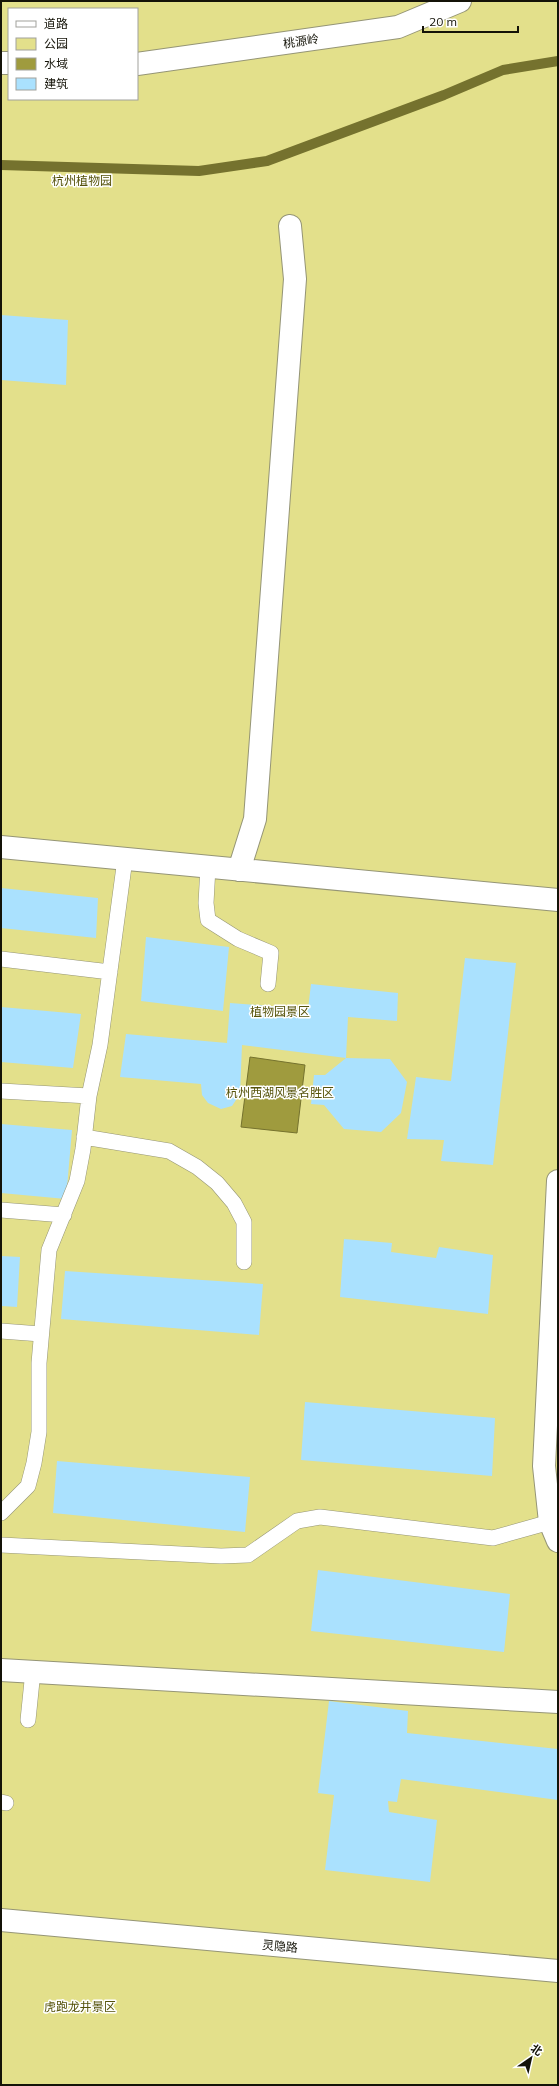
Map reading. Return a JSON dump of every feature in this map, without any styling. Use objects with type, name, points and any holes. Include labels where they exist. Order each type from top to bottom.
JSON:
[{"type":"street","name":"桃源岭","points":[[138,64],[398,27],[460,1]]},
{"type":"street","points":[[239,870],[255,820],[295,279],[290,226]]},
{"type":"street","points":[[1,847],[558,900]]},
{"type":"street","points":[[554,1532],[544,1466],[553,1378],[558,1181]]},
{"type":"street","points":[[1,1670],[558,1702]]},
{"type":"street","name":"灵隐路","points":[[1,1920],[558,1971]]},
{"type":"lane","points":[[1,1513],[28,1486],[34,1463],[39,1432],[39,1363],[49,1250],[77,1181],[89,1096],[100,1045],[125,859]]},
{"type":"lane","points":[[208,866],[206,903],[208,920],[238,939],[271,953],[268,984]]},
{"type":"lane","points":[[1,959],[110,972]]},
{"type":"lane","points":[[1,1091],[89,1096]]},
{"type":"lane","points":[[84,1137],[169,1151],[197,1167],[217,1183],[234,1203],[244,1222],[244,1262]]},
{"type":"lane","points":[[1,1210],[64,1215]]},
{"type":"lane","points":[[1,1331],[41,1334]]},
{"type":"lane","points":[[1,1545],[221,1556],[248,1555],[297,1521],[320,1517],[493,1538],[554,1532]]},
{"type":"lane","points":[[28,1720],[33,1671]]},
{"type":"green space","name":"植物园景区","points":[[1,1],[558,1],[558,2085],[1,2085]]},
{"type":"water","points":[[250,1057],[305,1065],[297,1133],[241,1127]]},
{"type":"building","points":[[1,315],[68,320],[66,385],[1,380]]},
{"type":"building","points":[[1,888],[98,898],[96,938],[1,928]]},
{"type":"building","points":[[146,937],[229,947],[223,1011],[141,1001]]},
{"type":"building","points":[[465,958],[516,963],[493,1165],[441,1161],[444,1140],[407,1139],[416,1077],[451,1081]]},
{"type":"building","points":[[311,984],[398,993],[397,1021],[348,1017],[346,1058],[242,1045],[240,1094],[232,1106],[221,1109],[208,1103],[202,1095],[201,1084],[120,1077],[126,1034],[227,1043],[230,1003],[308,1009]]},
{"type":"building","points":[[1,1007],[81,1014],[73,1068],[1,1062]]},
{"type":"building","points":[[346,1058],[390,1059],[407,1082],[401,1113],[381,1132],[344,1129],[324,1105],[311,1104],[314,1075],[325,1075]]},
{"type":"building","points":[[1,1124],[72,1130],[66,1199],[1,1193]]},
{"type":"building","points":[[344,1239],[392,1243],[391,1252],[436,1258],[439,1247],[493,1255],[488,1314],[340,1297]]},
{"type":"building","points":[[1,1256],[20,1257],[17,1307],[1,1306]]},
{"type":"building","points":[[65,1271],[263,1284],[259,1335],[61,1319]]},
{"type":"building","points":[[305,1402],[495,1418],[492,1476],[301,1460]]},
{"type":"building","points":[[57,1461],[250,1477],[245,1532],[53,1513]]},
{"type":"building","points":[[318,1570],[510,1594],[504,1652],[311,1631]]},
{"type":"building","points":[[329,1701],[408,1711],[407,1733],[558,1749],[558,1800],[401,1779],[397,1802],[388,1801],[389,1812],[437,1820],[430,1882],[325,1870],[334,1795],[318,1793]]},
{"type":"waterway","points":[[1,165],[199,171],[267,161],[444,95],[503,70],[558,61]]},
{"type":"park label","name":"杭州植物园","points":[[82,180]]},
{"type":"park label","name":"杭州西湖风景名胜区","points":[[280,1092]]},
{"type":"park label","name":"虎跑龙井景区","points":[[80,2006]]}]
